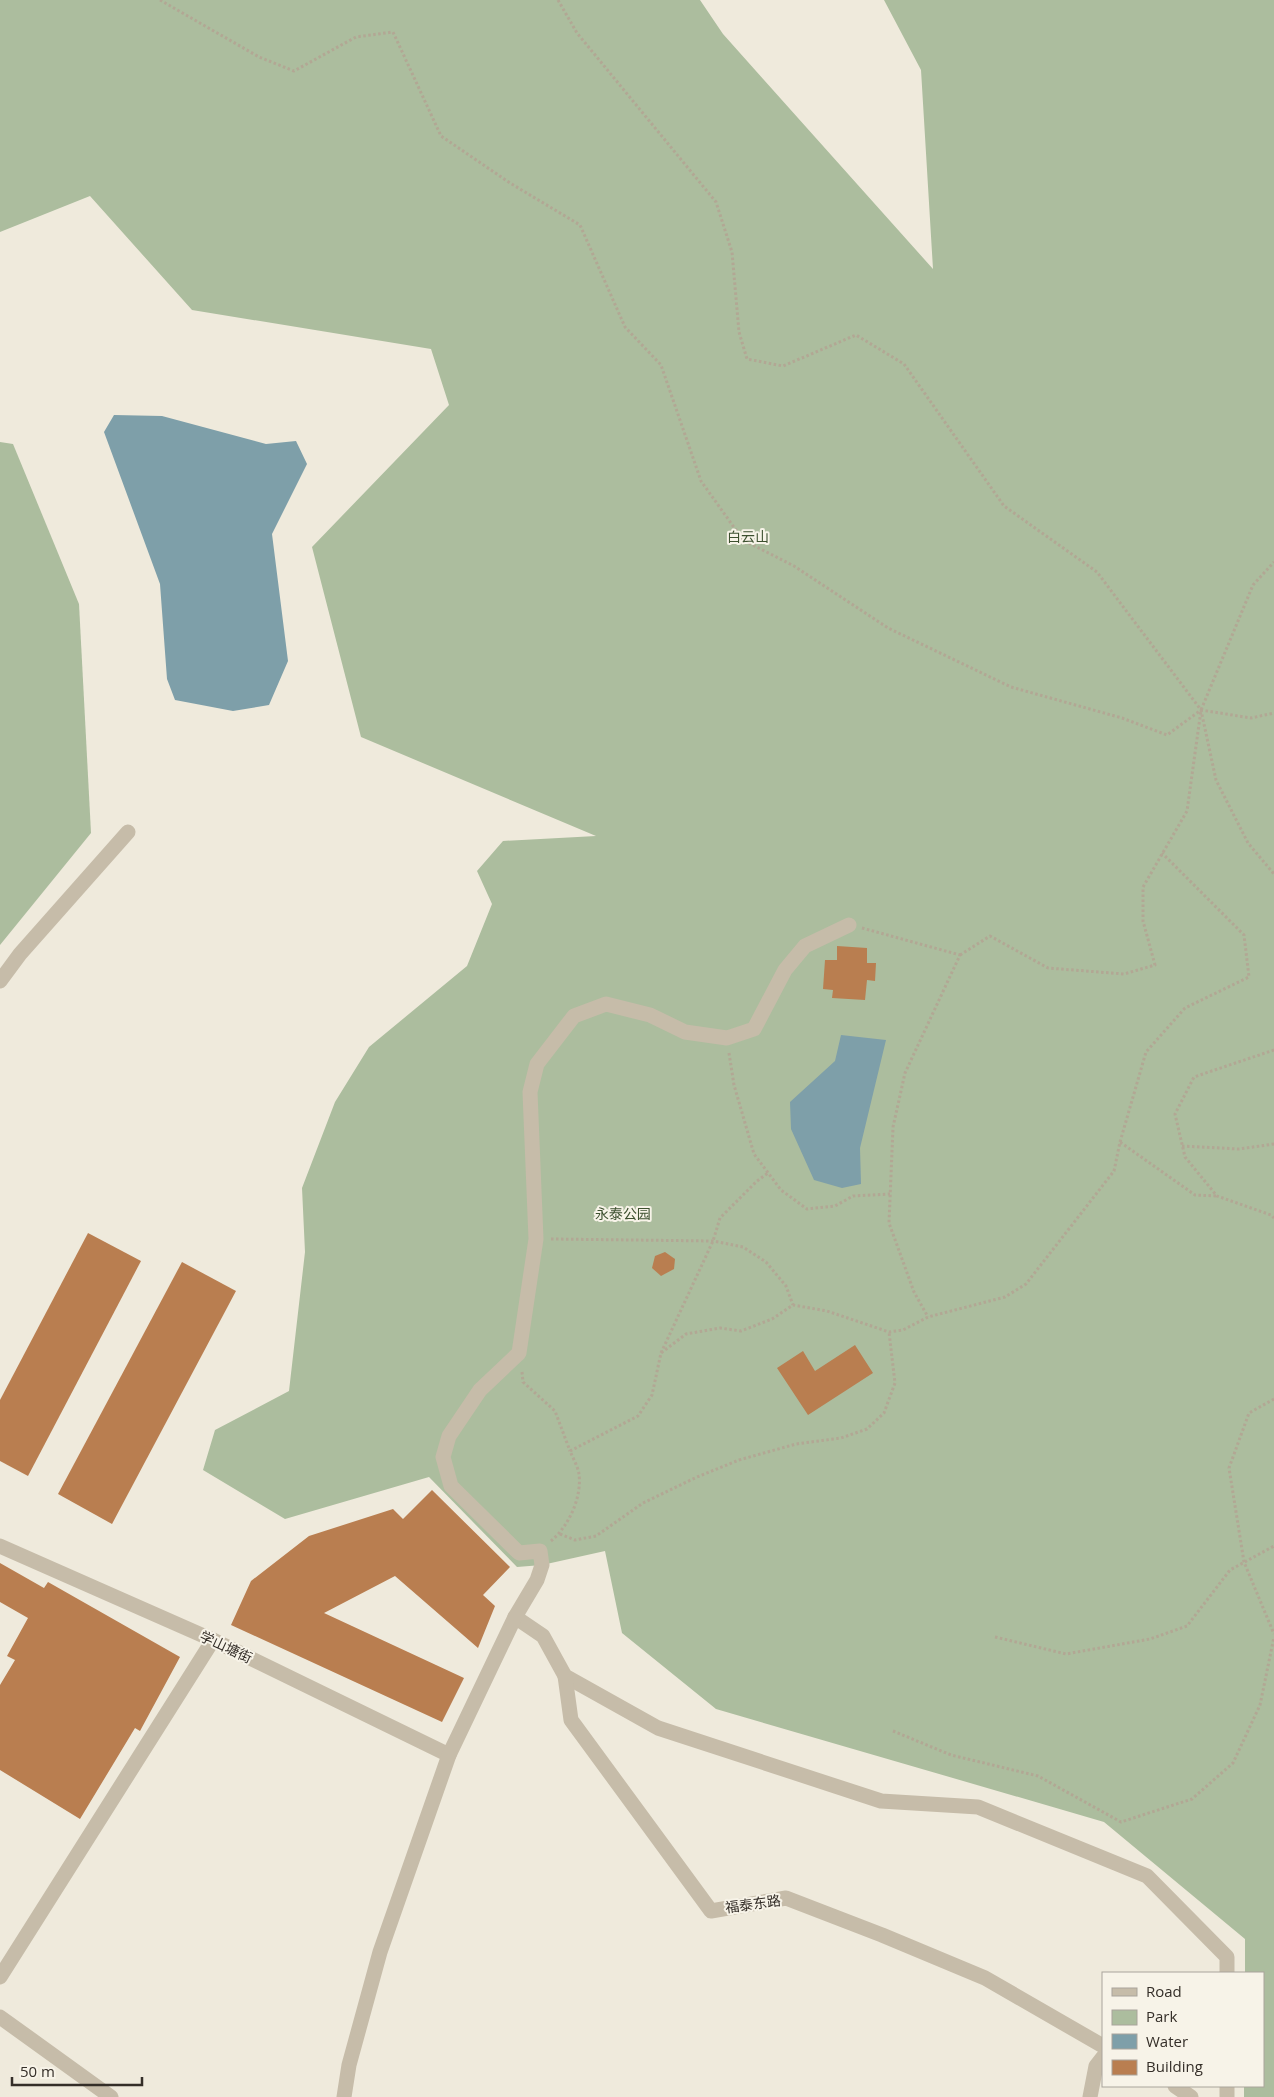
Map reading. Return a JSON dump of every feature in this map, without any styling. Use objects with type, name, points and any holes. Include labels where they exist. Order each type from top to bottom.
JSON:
[{"type":"street","points":[[0,980],[20,954],[128,832]]},
{"type":"street","points":[[344,2097],[349,2065],[380,1952],[450,1755],[515,1618],[538,1580],[542,1565],[540,1551],[519,1553],[452,1486],[443,1457],[448,1436],[480,1390],[519,1353],[536,1239],[530,1092],[537,1064],[574,1016],[606,1004],[650,1015],[685,1032],[726,1038],[754,1029],[785,970],[805,946],[849,925]]},
{"type":"street","name":"学山塘街","points":[[0,1546],[213,1640],[450,1755]]},
{"type":"street","points":[[515,1618],[543,1636],[565,1676],[658,1728],[882,1801],[978,1807],[1147,1876],[1227,1957],[1227,1972]]},
{"type":"street","points":[[0,1977],[213,1640]]},
{"type":"street","name":"福泰东路","points":[[565,1676],[571,1720],[711,1910],[786,1898],[985,1978],[1102,2045]]},
{"type":"street","points":[[0,2017],[111,2097]]},
{"type":"street","points":[[1090,2097],[1096,2066],[1102,2058]]},
{"type":"street","points":[[1176,2087],[1191,2097]]},
{"type":"path","points":[[160,0],[259,57],[294,71],[356,37],[393,32],[441,136],[510,183],[580,225],[626,328],[661,365],[701,481],[743,540],[794,566],[888,628],[1011,686],[1122,718],[1167,735],[1201,710],[1251,718],[1274,713]]},
{"type":"path","points":[[558,0],[577,33],[716,202],[732,252],[739,332],[747,359],[783,366],[856,335],[904,364],[1004,506],[1097,572],[1201,710],[1216,780],[1248,843],[1274,874]]},
{"type":"path","points":[[928,1317],[914,1292],[889,1223],[893,1127],[905,1073],[960,955],[990,936],[1048,968],[1124,974],[1155,965],[1143,920],[1143,887],[1187,811],[1201,710],[1254,584],[1274,562]]},
{"type":"path","points":[[661,1353],[686,1334],[720,1328],[741,1331],[772,1319],[793,1305],[826,1311],[889,1332],[903,1330],[928,1317],[1005,1297],[1026,1284],[1114,1170],[1120,1142],[1146,1052],[1185,1008],[1249,977],[1244,935],[1162,853]]},
{"type":"path","points":[[849,925],[960,955]]},
{"type":"path","points":[[726,1038],[734,1086],[754,1154],[781,1190],[807,1208],[835,1206],[853,1196],[890,1194]]},
{"type":"path","points":[[1217,1196],[1185,1157],[1175,1114],[1194,1077],[1274,1050]]},
{"type":"path","points":[[1120,1142],[1195,1195],[1217,1196],[1271,1215],[1274,1218]]},
{"type":"path","points":[[1182,1146],[1238,1149],[1274,1144]]},
{"type":"path","points":[[570,1452],[638,1416],[652,1395],[661,1353],[713,1241],[720,1218],[757,1180],[768,1173]]},
{"type":"path","points":[[536,1239],[713,1241],[743,1247],[766,1262],[786,1286],[793,1305]]},
{"type":"path","points":[[560,1534],[575,1540],[596,1536],[644,1504],[697,1477],[739,1460],[796,1444],[840,1438],[867,1429],[884,1412],[895,1383],[889,1332]]},
{"type":"path","points":[[519,1353],[523,1382],[554,1411],[579,1473],[577,1501],[560,1534],[540,1551]]},
{"type":"path","points":[[893,1731],[951,1755],[1038,1776],[1121,1822],[1192,1799],[1233,1763],[1260,1705],[1274,1635],[1244,1562],[1229,1468],[1249,1413],[1274,1399]]},
{"type":"path","points":[[995,1637],[1066,1654],[1150,1639],[1187,1626],[1230,1570],[1274,1546]]},
{"type":"green space","name":"白云山","points":[[0,0],[700,0],[723,34],[933,269],[921,70],[884,0],[1274,0],[1274,2097],[1244,2097],[1244,2087],[1264,2087],[1264,1972],[1245,1972],[1245,1939],[1104,1822],[716,1709],[622,1633],[605,1551],[542,1565],[517,1567],[429,1477],[285,1519],[203,1470],[215,1430],[289,1391],[305,1252],[302,1188],[335,1102],[369,1047],[467,966],[492,904],[477,871],[503,841],[596,836],[361,737],[312,547],[449,405],[431,349],[192,310],[90,196],[0,232]]},
{"type":"green space","points":[[0,442],[13,444],[79,604],[91,833],[0,945]]},
{"type":"water","points":[[114,415],[162,416],[266,444],[296,441],[307,464],[272,534],[288,661],[269,705],[233,711],[175,700],[167,679],[160,584],[104,432]]},
{"type":"water","points":[[841,1035],[886,1040],[860,1148],[861,1184],[842,1188],[814,1180],[791,1129],[790,1102],[835,1061]]},
{"type":"building","points":[[837,946],[867,948],[867,963],[876,963],[875,981],[867,980],[865,1000],[832,998],[833,990],[823,989],[825,960],[837,960]]},
{"type":"building","points":[[88,1233],[141,1261],[28,1476],[0,1461],[0,1400]]},
{"type":"building","points":[[665,1252],[675,1259],[674,1269],[661,1276],[652,1268],[655,1256]]},
{"type":"building","points":[[182,1262],[236,1291],[112,1524],[58,1494]]},
{"type":"building","points":[[855,1345],[873,1373],[808,1415],[777,1368],[803,1351],[815,1371]]},
{"type":"building","points":[[432,1490],[510,1567],[483,1595],[495,1606],[478,1648],[395,1576],[324,1613],[464,1678],[442,1722],[231,1625],[251,1581],[309,1536],[393,1509],[403,1519]]},
{"type":"building","points":[[0,1563],[44,1588],[48,1582],[180,1657],[140,1731],[135,1728],[80,1819],[0,1770],[0,1685],[15,1660],[7,1656],[28,1618],[0,1602]]},
{"type":"park label","name":"永泰公园","points":[[623,1214]]}]
